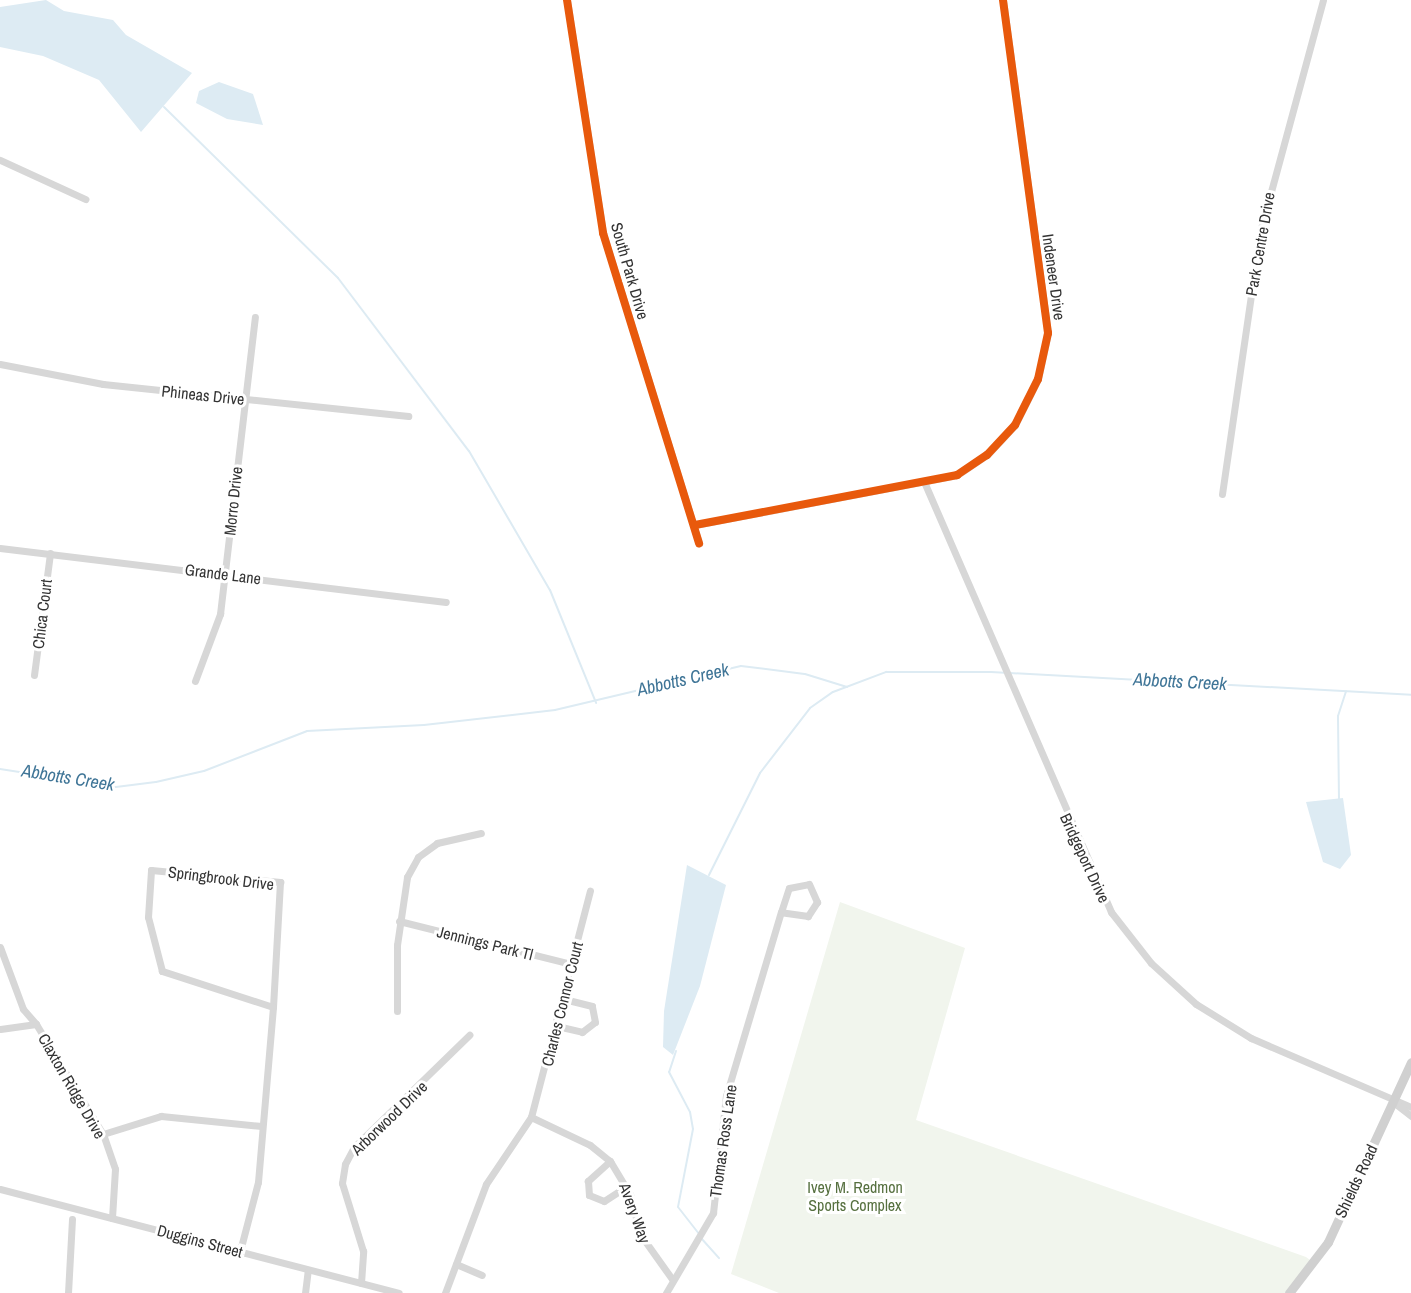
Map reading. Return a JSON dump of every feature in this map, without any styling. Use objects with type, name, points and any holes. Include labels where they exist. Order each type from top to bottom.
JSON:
[{"type":"street","name":"South Park Drive","points":[[567,0],[603,233],[699,543]]},
{"type":"street","name":"Indeneer Drive","points":[[695,525],[924,484],[957,475],[987,455],[1015,425],[1038,379],[1048,333],[1003,0]]},
{"type":"street","name":"Park Centre Drive","points":[[1222,494],[1260,232],[1323,0]]},
{"type":"street","points":[[0,160],[85,199]]},
{"type":"street","name":"Morro Drive","points":[[195,681],[220,614],[243,399],[255,317]]},
{"type":"street","name":"Phineas Drive","points":[[0,364],[67,379],[408,416]]},
{"type":"street","name":"Bridgeport Drive","points":[[924,484],[1110,912],[1151,963],[1196,1004],[1251,1038],[1393,1102]]},
{"type":"street","name":"Grande Lane","points":[[0,548],[226,574],[446,603]]},
{"type":"street","name":"Chica Court","points":[[34,675],[50,553]]},
{"type":"street","points":[[397,1011],[399,921],[407,878],[418,857],[437,843],[481,833]]},
{"type":"street","name":"Springbrook Drive","points":[[240,1251],[258,1182],[273,1008],[280,882],[151,870],[148,917],[162,971],[273,1008]]},
{"type":"street","name":"Thomas Ross Lane","points":[[666,1293],[672,1279],[713,1213],[726,1096],[781,912],[789,888],[810,884],[817,902],[808,916],[781,912]]},
{"type":"street","name":"Charles Connor Court","points":[[445,1293],[486,1184],[531,1117],[557,1026],[590,891]]},
{"type":"street","name":"Jennings Park Tl","points":[[399,921],[571,964]]},
{"type":"street","name":"Claxton Ridge Drive","points":[[0,947],[23,1009],[36,1024],[103,1134],[115,1169],[112,1218]]},
{"type":"street","points":[[557,1026],[582,1032],[595,1022],[592,1006],[564,999]]},
{"type":"street","name":"Claxton Ridge Drive","points":[[0,1029],[36,1024]]},
{"type":"street","name":"Arborwood Drive","points":[[361,1283],[363,1251],[342,1183],[345,1164],[354,1147],[469,1035]]},
{"type":"street","name":"Shields Road","points":[[1289,1293],[1328,1242],[1411,1062]]},
{"type":"street","points":[[1393,1102],[1411,1107]]},
{"type":"street","points":[[1393,1102],[1411,1116]]},
{"type":"street","points":[[103,1134],[161,1116],[262,1126]]},
{"type":"street","name":"Avery Way","points":[[531,1117],[590,1144],[610,1161],[627,1186],[640,1234],[672,1279]]},
{"type":"street","points":[[610,1161],[588,1181],[588,1195],[604,1201],[627,1186]]},
{"type":"street","name":"Duggins Street","points":[[0,1189],[399,1293]]},
{"type":"street","points":[[68,1293],[72,1219]]},
{"type":"street","points":[[456,1264],[482,1275]]},
{"type":"street","points":[[306,1293],[308,1270]]},
{"type":"green space","name":"Ivey M. Redmon Sports Complex","points":[[840,902],[965,948],[916,1120],[1306,1257],[1314,1263],[1289,1293],[779,1293],[731,1274]]},
{"type":"shaded area","points":[[46,0],[64,11],[113,20],[126,35],[192,73],[141,132],[99,80],[43,56],[0,47],[0,7]]},
{"type":"shaded area","points":[[219,82],[253,94],[263,125],[227,119],[196,103],[199,91]]},
{"type":"shaded area","points":[[1343,798],[1351,855],[1340,869],[1323,862],[1306,802]]},
{"type":"shaded area","points":[[687,865],[726,885],[700,986],[673,1055],[663,1047],[664,1011]]},
{"type":"waterway","points":[[164,107],[338,278],[469,451],[550,590],[596,703]]},
{"type":"waterway","name":"Abbotts Creek","points":[[0,769],[116,787],[156,782],[204,771],[307,731],[424,725],[555,710],[741,666],[805,674],[847,687]]},
{"type":"waterway","name":"Abbotts Creek","points":[[709,875],[760,773],[810,708],[833,692],[886,672],[991,672],[1411,695]]},
{"type":"waterway","points":[[1339,800],[1338,716],[1346,691]]},
{"type":"waterway","points":[[676,1051],[669,1072],[690,1112],[693,1129],[678,1207],[698,1233]]},
{"type":"waterway","points":[[701,1238],[719,1258]]},
{"type":"cycle path","points":[[567,0],[603,233],[699,543]]},
{"type":"cycle path","points":[[695,525],[957,475],[987,455],[1015,425],[1038,379],[1048,333],[1003,0]]}]
